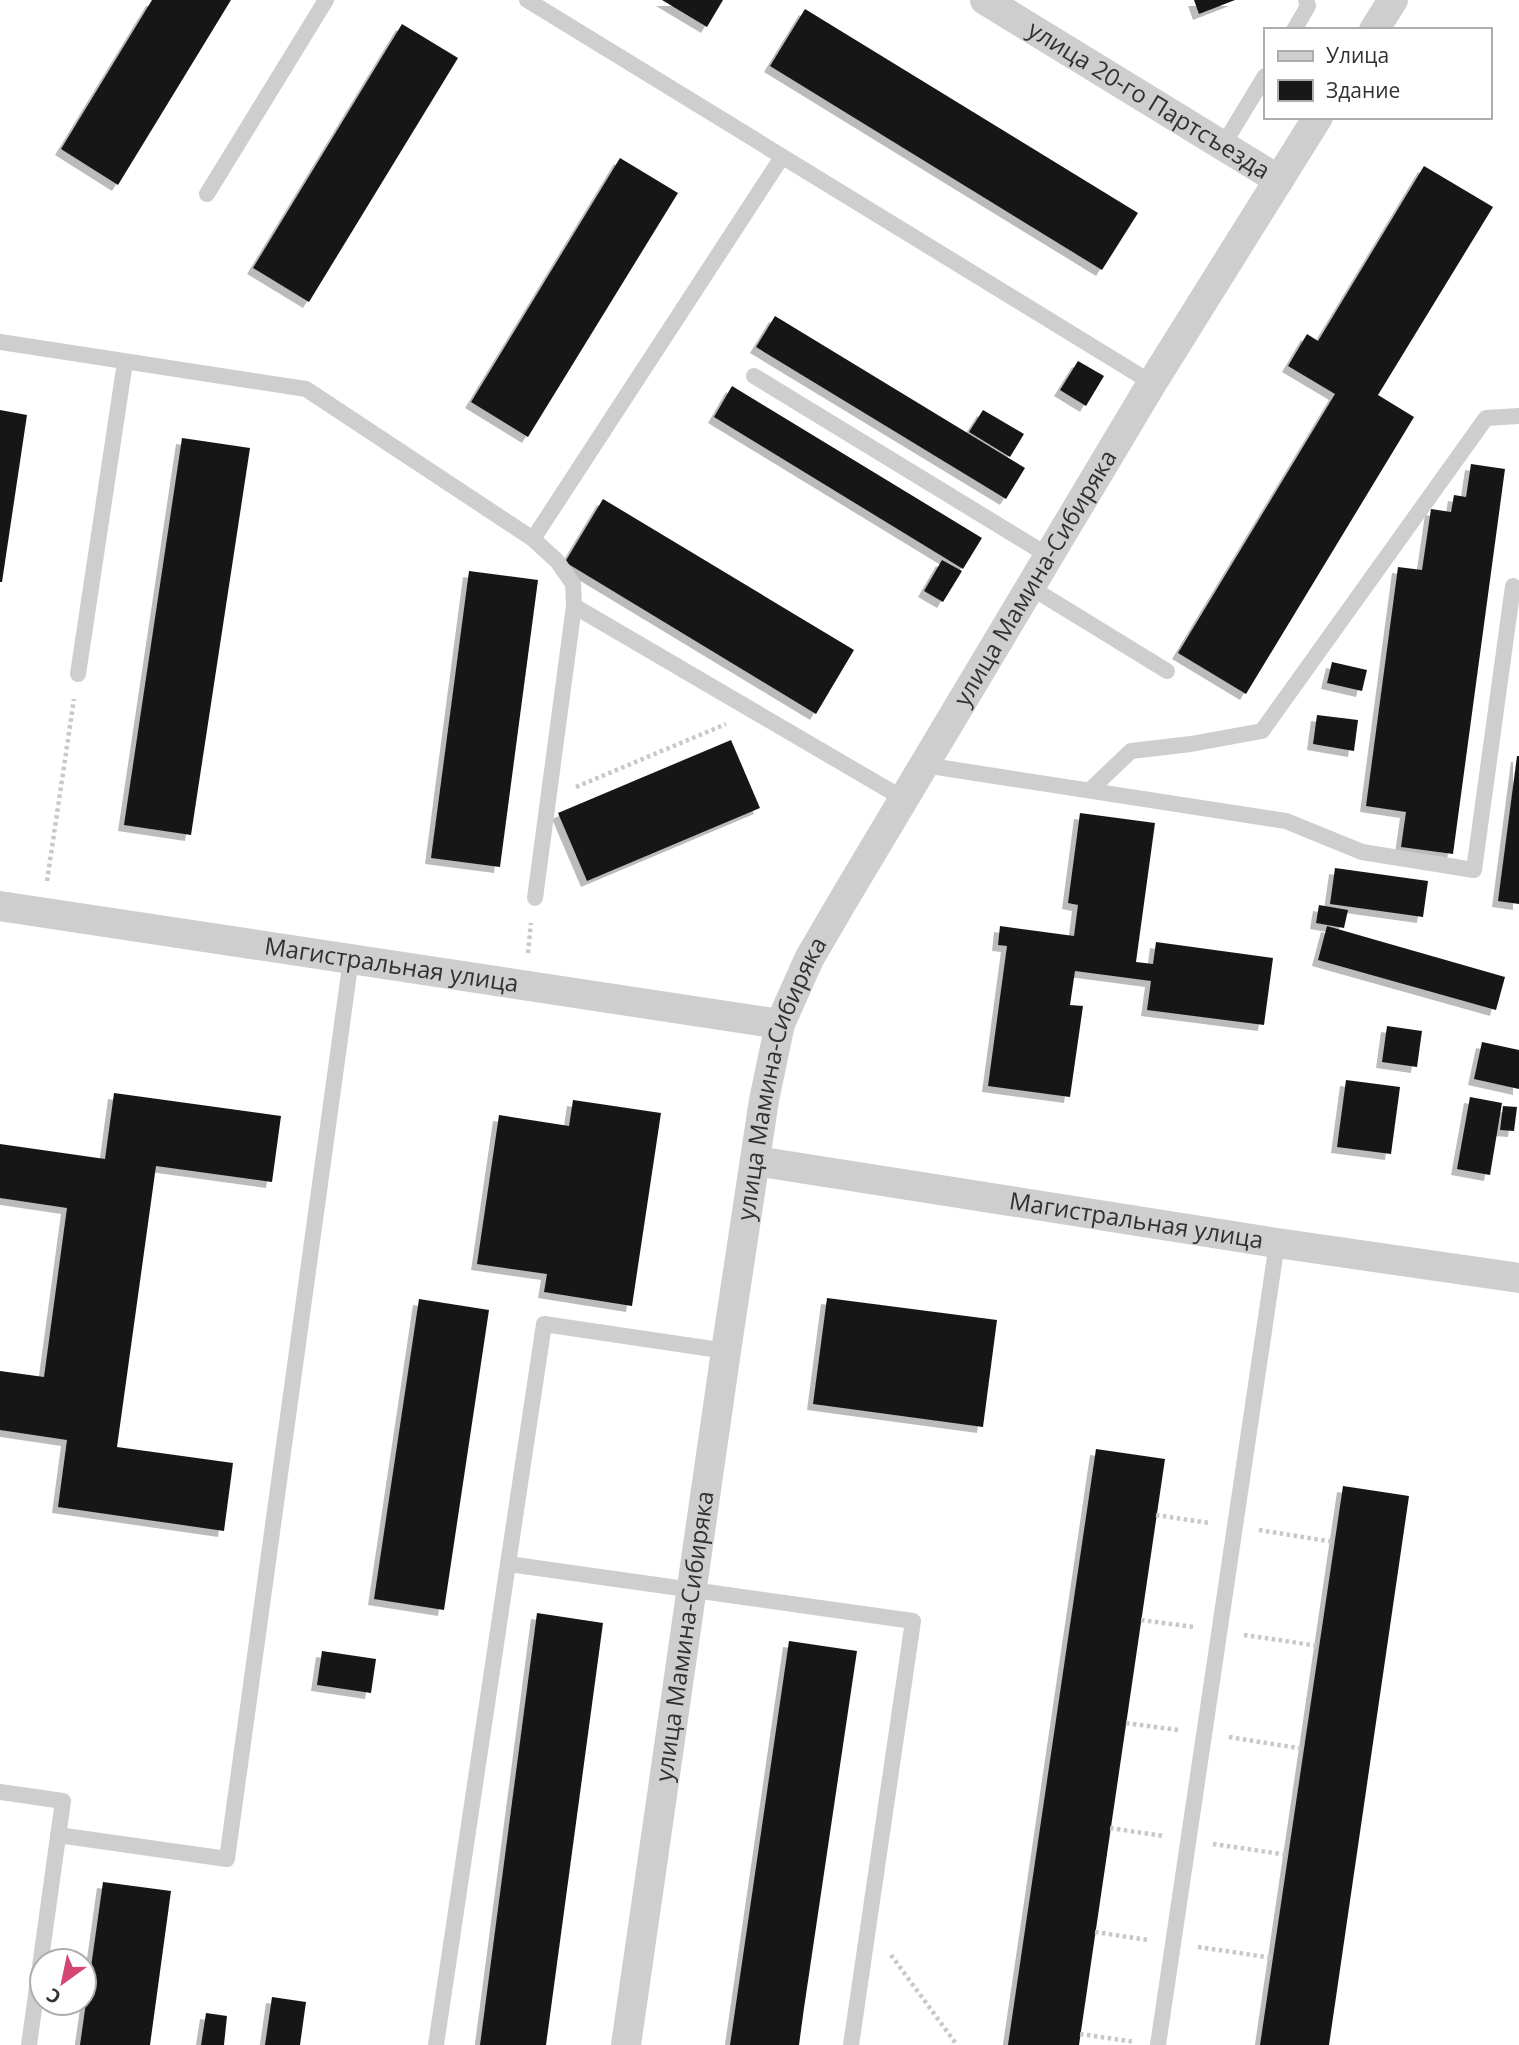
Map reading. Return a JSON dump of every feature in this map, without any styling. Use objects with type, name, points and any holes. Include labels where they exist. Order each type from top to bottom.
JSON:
[{"type":"street","name":"улица 20-го Партсъезда","points":[[985,0],[1279,180]]},
{"type":"street","points":[[1375,28],[1393,0]]},
{"type":"street","name":"улица Мамина-Сибиряка","points":[[626,2045],[726,1351],[764,1100],[780,1024],[809,959],[924,765],[1152,383],[1317,119]]},
{"type":"street","name":"Магистральная улица","points":[[0,906],[780,1024]]},
{"type":"street","name":"Магистральная улица","points":[[756,1161],[1519,1278]]},
{"type":"lane","points":[[207,194],[326,0]]},
{"type":"lane","points":[[527,0],[1152,383]]},
{"type":"lane","points":[[1295,28],[1308,6],[1306,0]]},
{"type":"lane","points":[[1222,147],[1264,78]]},
{"type":"lane","points":[[533,539],[782,157]]},
{"type":"lane","points":[[0,342],[306,389],[533,539],[557,561],[573,584],[574,606],[535,898]]},
{"type":"lane","points":[[78,674],[125,362]]},
{"type":"lane","points":[[754,376],[1049,556]]},
{"type":"lane","points":[[1090,790],[1131,751],[1191,744],[1262,731],[1486,418],[1519,416]]},
{"type":"lane","points":[[924,765],[1286,821],[1362,852],[1474,870],[1513,586]]},
{"type":"lane","points":[[1030,587],[1167,671]]},
{"type":"lane","points":[[574,606],[904,799]]},
{"type":"lane","points":[[58,1835],[227,1859],[351,959]]},
{"type":"lane","points":[[1158,2045],[1277,1243]]},
{"type":"lane","points":[[436,2045],[544,1324],[726,1351]]},
{"type":"lane","points":[[508,1564],[913,1621],[851,2045]]},
{"type":"lane","points":[[0,1793],[63,1801],[29,2045]]},
{"type":"path","points":[[42,913],[78,674]]},
{"type":"path","points":[[548,799],[756,711]]},
{"type":"path","points":[[523,985],[535,898]]},
{"type":"path","points":[[869,1924],[957,2045]]},
{"type":"path","points":[[1080,2034],[1141,2043]]},
{"type":"building","points":[[152,0],[231,0],[118,185],[61,149]]},
{"type":"building","points":[[662,0],[723,0],[707,27]]},
{"type":"building","points":[[1194,0],[1235,0],[1199,14]]},
{"type":"building","points":[[805,9],[1138,213],[1102,270],[770,66]]},
{"type":"building","points":[[402,24],[458,58],[309,302],[253,268]]},
{"type":"building","points":[[620,158],[678,193],[528,437],[471,402]]},
{"type":"building","points":[[1424,166],[1493,207],[1378,395],[1414,417],[1246,694],[1178,653],[1335,394],[1288,366],[1307,334],[1318,341]]},
{"type":"building","points":[[775,316],[1025,468],[1006,499],[756,347]]},
{"type":"building","points":[[1078,361],[1104,376],[1086,406],[1060,390]]},
{"type":"building","points":[[732,386],[982,538],[963,569],[714,417]]},
{"type":"building","points":[[0,410],[27,415],[2,582],[0,582]]},
{"type":"building","points":[[983,410],[1024,434],[1010,457],[969,432]]},
{"type":"building","points":[[182,438],[250,448],[191,835],[124,825]]},
{"type":"building","points":[[1471,464],[1505,469],[1453,854],[1401,847],[1406,812],[1366,806],[1398,567],[1422,570],[1431,509],[1451,512],[1454,495],[1466,497]]},
{"type":"building","points":[[603,499],[854,650],[816,714],[565,562]]},
{"type":"building","points":[[942,560],[962,571],[943,602],[924,591]]},
{"type":"building","points":[[469,571],[538,580],[500,867],[431,858]]},
{"type":"building","points":[[1332,662],[1367,670],[1362,691],[1327,683]]},
{"type":"building","points":[[1317,715],[1358,720],[1354,751],[1313,744]]},
{"type":"building","points":[[731,740],[760,808],[587,881],[558,813]]},
{"type":"building","points":[[1519,756],[1519,904],[1498,901]]},
{"type":"building","points":[[1080,813],[1155,823],[1136,962],[1153,964],[1156,942],[1273,958],[1264,1025],[1147,1010],[1151,981],[1075,971],[1070,1005],[1083,1006],[1070,1097],[988,1086],[1007,946],[998,945],[1000,926],[1074,936],[1078,905],[1068,903]]},
{"type":"building","points":[[1335,868],[1428,881],[1423,917],[1330,904]]},
{"type":"building","points":[[1319,905],[1348,910],[1344,928],[1316,923]]},
{"type":"building","points":[[1327,926],[1505,977],[1496,1010],[1318,960]]},
{"type":"building","points":[[1387,1026],[1422,1031],[1417,1067],[1382,1062]]},
{"type":"building","points":[[1482,1042],[1519,1050],[1519,1089],[1474,1079]]},
{"type":"building","points":[[1346,1080],[1400,1087],[1391,1154],[1337,1147]]},
{"type":"building","points":[[114,1093],[281,1116],[272,1182],[156,1166],[117,1447],[233,1463],[224,1531],[58,1507],[67,1440],[0,1430],[0,1371],[44,1377],[67,1208],[0,1198],[0,1144],[105,1159]]},
{"type":"building","points":[[1470,1097],[1502,1103],[1490,1175],[1457,1169]]},
{"type":"building","points":[[573,1100],[661,1113],[632,1306],[544,1292],[547,1274],[477,1264],[499,1115],[569,1126]]},
{"type":"building","points":[[1503,1106],[1517,1107],[1514,1131],[1500,1130]]},
{"type":"building","points":[[827,1298],[997,1320],[983,1427],[813,1404]]},
{"type":"building","points":[[419,1299],[489,1310],[444,1610],[374,1599]]},
{"type":"building","points":[[1096,1449],[1165,1459],[1079,2045],[1008,2045]]},
{"type":"building","points":[[1343,1486],[1409,1496],[1329,2045],[1260,2045]]},
{"type":"building","points":[[537,1613],[603,1623],[546,2045],[480,2045]]},
{"type":"building","points":[[789,1641],[857,1651],[799,2045],[730,2045]]},
{"type":"building","points":[[322,1651],[376,1659],[371,1693],[317,1685]]},
{"type":"building","points":[[103,1882],[171,1891],[150,2045],[80,2045],[84,2017],[98,2017],[98,1947],[94,1947]]},
{"type":"building","points":[[272,1997],[306,2002],[300,2045],[265,2045]]},
{"type":"building","points":[[206,2013],[227,2016],[224,2045],[201,2045]]}]
